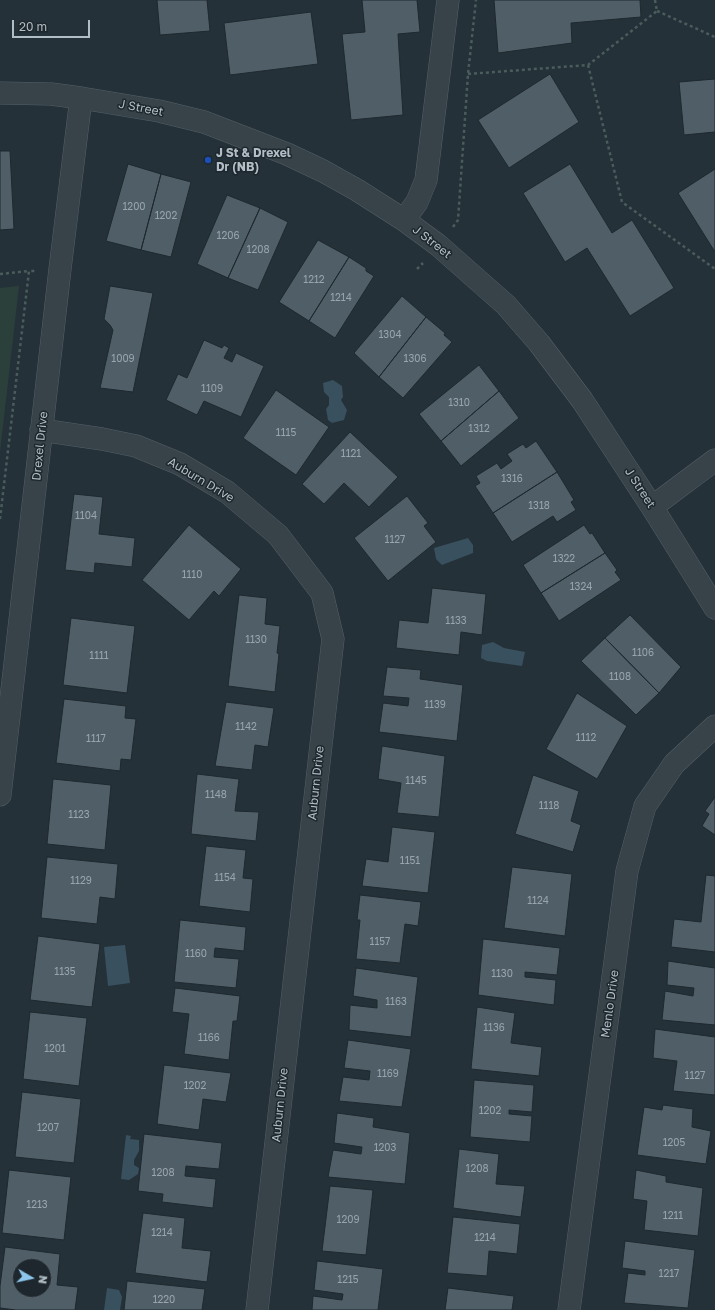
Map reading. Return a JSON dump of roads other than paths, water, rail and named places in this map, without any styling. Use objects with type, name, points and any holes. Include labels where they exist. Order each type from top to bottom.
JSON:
[{"type":"street","points":[[404,220],[417,202],[426,180],[448,0]]},
{"type":"street","name":"J Street","points":[[0,93],[41,94],[81,98],[159,110],[204,122],[287,154],[323,171],[357,190],[404,220],[438,245],[511,311],[539,343],[582,400],[652,507],[715,608]]},
{"type":"street","name":"Drexel Drive","points":[[0,795],[41,430],[81,98]]},
{"type":"street","name":"Auburn Drive","points":[[41,430],[102,439],[136,446],[180,464],[227,492],[278,535],[322,593],[333,639],[257,1310]]},
{"type":"street","points":[[652,507],[715,460]]},
{"type":"street","name":"Menlo Drive","points":[[569,1310],[627,871],[645,806],[674,764],[715,726]]},
{"type":"water","points":[[333,380],[342,386],[343,397],[341,400],[347,410],[344,420],[332,423],[328,420],[326,409],[329,405],[329,397],[324,392],[323,383]]},
{"type":"water","points":[[468,538],[473,545],[473,553],[442,565],[436,559],[434,548]]},
{"type":"water","points":[[493,642],[504,648],[525,652],[522,666],[487,661],[481,658],[482,645]]},
{"type":"water","points":[[125,945],[130,983],[108,986],[104,947]]},
{"type":"water","points":[[126,1135],[131,1136],[130,1139],[139,1140],[139,1151],[134,1160],[134,1165],[139,1168],[138,1174],[129,1180],[121,1179]]},
{"type":"water","points":[[107,1288],[119,1290],[122,1297],[120,1310],[104,1310]]},
{"type":"place","name":"J St & Drexel Dr (NB)","points":[[208,160]]}]
